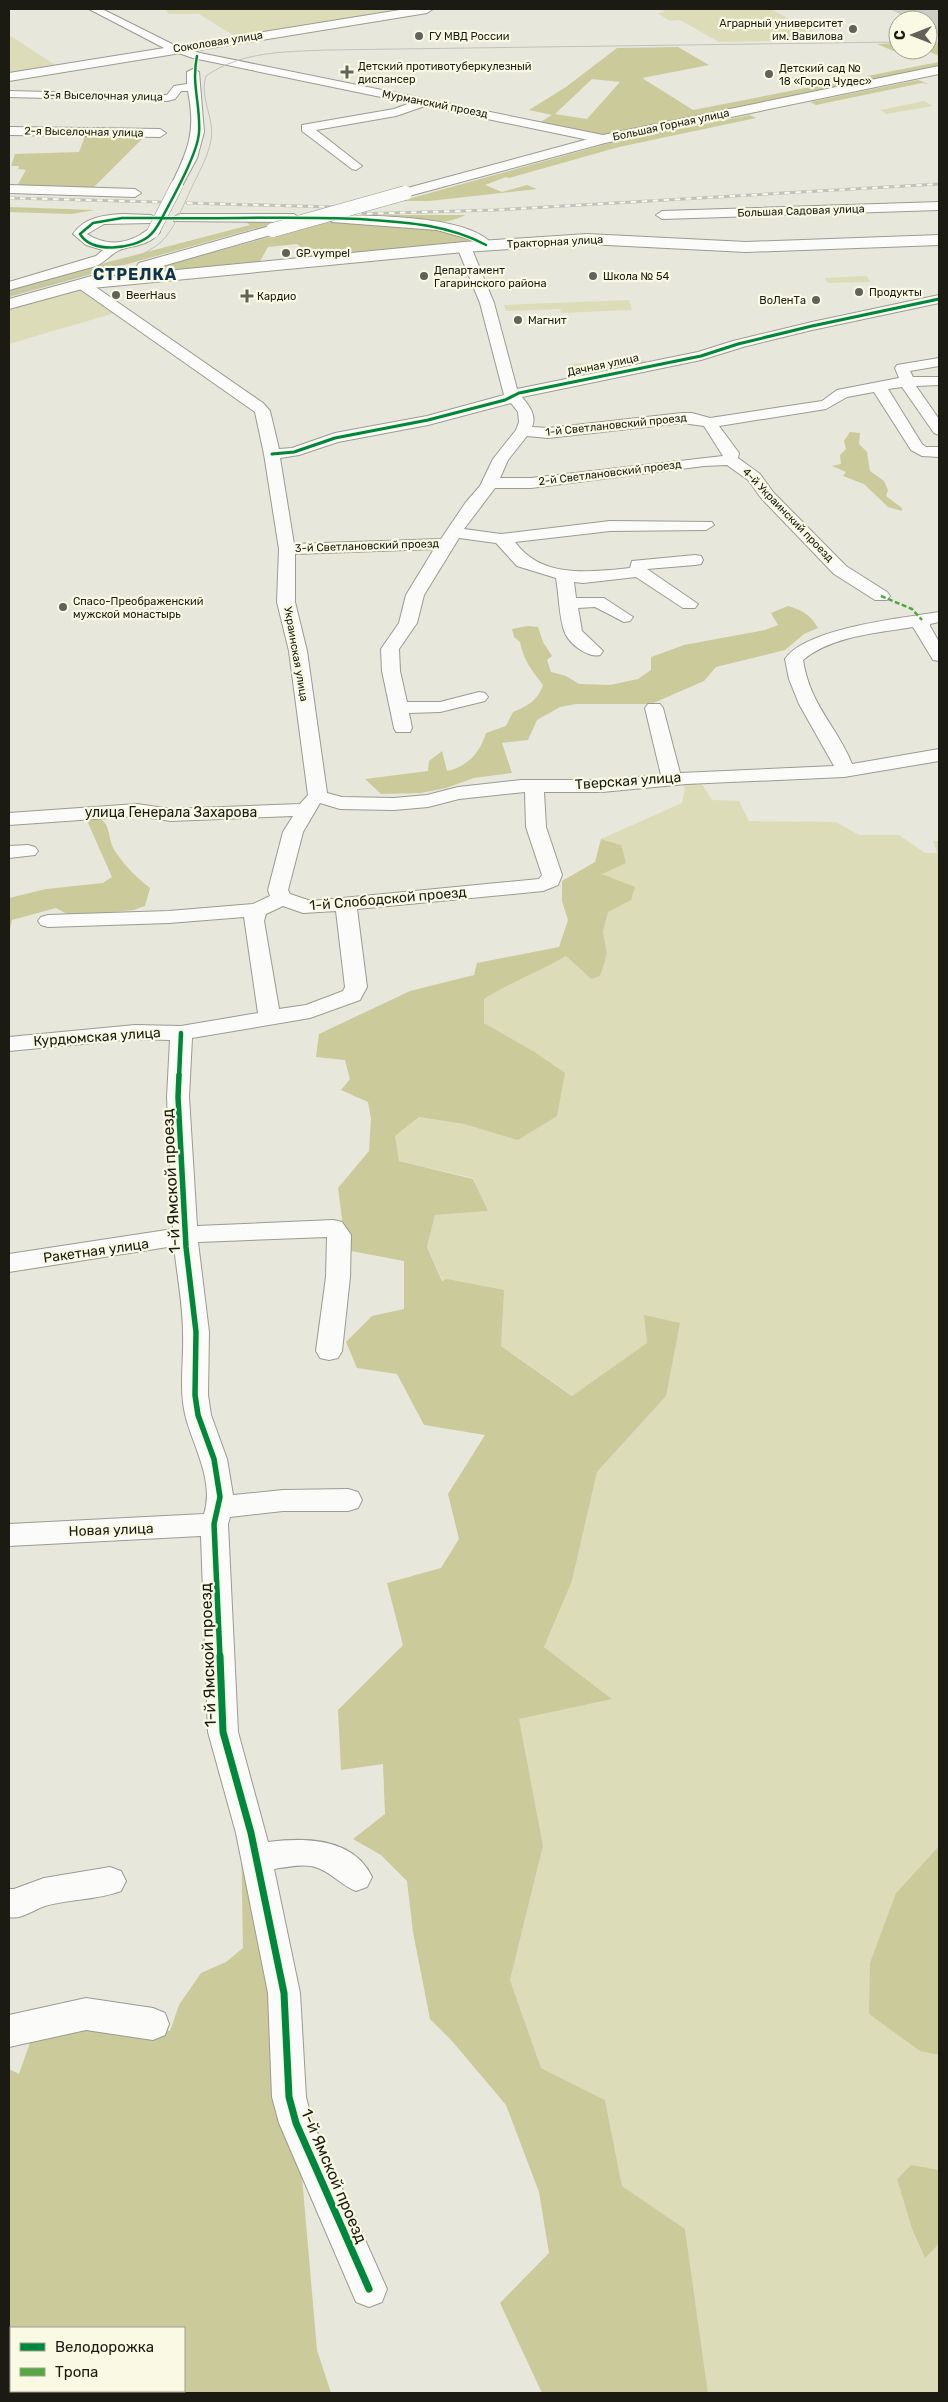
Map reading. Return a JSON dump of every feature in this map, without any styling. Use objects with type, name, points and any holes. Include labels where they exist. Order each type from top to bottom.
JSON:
[{"type":"main road","name":"Соколовая улица","points":[[9,77],[427,9]]},
{"type":"main road","name":"Большая Горная улица","points":[[82,284],[602,139],[939,70]]},
{"type":"main road","name":"Тракторная улица","points":[[82,284],[486,245],[603,239],[746,247],[939,240]]},
{"type":"main road","points":[[157,263],[152,267],[152,270],[158,274],[169,276]]},
{"type":"main road","points":[[9,304],[82,284]]},
{"type":"street","name":"Мурманский проезд","points":[[94,9],[168,46],[197,56],[602,139]]},
{"type":"street","points":[[151,219],[103,220],[86,226],[80,234],[92,243],[113,247],[143,240],[153,232],[199,138],[197,109],[192,87],[192,75],[197,56]]},
{"type":"street","name":"3-я Выселочная улица","points":[[9,94],[167,98],[171,97],[178,88],[192,87]]},
{"type":"street","points":[[356,166],[306,128],[396,112],[424,102]]},
{"type":"street","name":"2-я Выселочная улица","points":[[9,131],[160,133]]},
{"type":"street","points":[[9,189],[135,193]]},
{"type":"street","name":"Большая Садовая улица","points":[[662,215],[939,206]]},
{"type":"street","points":[[179,218],[294,218]]},
{"type":"street","points":[[337,219],[438,227],[466,233],[479,239],[486,245]]},
{"type":"street","points":[[9,286],[91,263],[101,259],[113,247]]},
{"type":"street","points":[[403,728],[391,671],[390,649],[408,623],[415,595],[450,538],[490,483],[501,459],[523,431],[527,422],[525,412],[512,396],[487,302],[464,247]]},
{"type":"street","name":"Украинская улица","points":[[82,284],[258,406],[262,411],[272,454],[287,549],[286,602],[298,651],[318,796]]},
{"type":"street","name":"Дачная улица","points":[[272,454],[294,452],[335,438],[428,420],[505,400],[512,396],[701,356],[738,344],[812,326],[939,299]]},
{"type":"street","points":[[939,347],[935,351],[939,356]]},
{"type":"street","points":[[939,362],[902,368],[909,381],[909,386],[939,430]]},
{"type":"street","points":[[709,423],[826,405],[842,393],[909,381],[939,381]]},
{"type":"street","points":[[879,387],[916,447],[922,451],[939,452]]},
{"type":"street","name":"1-й Светлановский проезд","points":[[523,431],[548,433],[682,418],[692,418],[709,423]]},
{"type":"street","name":"4-й Украинский проезд","points":[[709,423],[731,454],[730,460],[754,477],[767,495],[816,543],[840,570],[881,596]]},
{"type":"street","name":"2-й Светлановский проезд","points":[[490,483],[531,483],[704,461],[730,460]]},
{"type":"street","name":"3-й Светлановский проезд","points":[[287,549],[450,538],[500,538],[610,526],[706,525]]},
{"type":"street","points":[[500,538],[506,541],[519,560],[532,566],[564,575],[583,578],[639,572]]},
{"type":"street","points":[[689,604],[677,588],[654,584],[639,572],[638,565],[695,560]]},
{"type":"street","points":[[564,575],[574,633],[594,651]]},
{"type":"street","points":[[570,604],[598,602],[624,617]]},
{"type":"street","points":[[930,618],[921,626],[939,656]]},
{"type":"street","points":[[844,770],[842,760],[811,711],[796,672],[794,659],[798,654],[817,644],[861,632],[930,618]]},
{"type":"street","points":[[399,708],[440,707],[479,697]]},
{"type":"street","points":[[654,708],[672,779]]},
{"type":"street","name":"Тверская улица","points":[[318,796],[340,803],[394,804],[428,801],[472,791],[534,785],[602,786],[672,779],[844,770],[939,755]]},
{"type":"street","name":"1-й Слободской проезд","points":[[281,898],[303,907],[346,905],[543,885],[551,881],[552,875],[536,827],[534,785]]},
{"type":"street","points":[[48,921],[168,917],[256,910],[273,904],[281,898],[278,890],[282,868],[293,832],[304,810],[318,796]]},
{"type":"street","name":"улица Генерала Захарова","points":[[9,819],[128,810],[171,815],[304,810]]},
{"type":"street","name":"Курдюмская улица","points":[[9,1044],[125,1032],[181,1033],[310,1011],[352,995],[356,987],[346,905]]},
{"type":"street","points":[[256,910],[254,921],[270,1018]]},
{"type":"street","name":"1-й Ямской проезд","points":[[181,1033],[178,1097],[187,1237],[196,1332],[195,1395],[198,1415],[214,1459],[220,1497],[217,1517],[223,1732],[256,1858],[284,1993],[291,2106],[296,2123],[369,2289]]},
{"type":"street","name":"Ракетная улица","points":[[9,1263],[210,1232],[334,1228],[339,1235],[338,1277],[329,1351]]},
{"type":"street","name":"Новая улица","points":[[9,1535],[217,1517],[233,1505],[306,1500],[348,1500]]},
{"type":"street","points":[[256,1858],[316,1851],[337,1860],[356,1877]]},
{"type":"street","points":[[9,1903],[15,1904],[44,1892],[110,1881]]},
{"type":"street","points":[[9,2031],[86,2014],[154,2024]]},
{"type":"green space","points":[[165,9],[401,9],[236,37],[199,14],[169,14]]},
{"type":"green space","points":[[660,9],[771,9],[828,40],[719,42],[680,20],[670,21],[657,13],[665,12]]},
{"type":"green space","points":[[9,35],[57,66],[9,74]]},
{"type":"green space","points":[[888,43],[888,49],[877,44]]},
{"type":"green space","points":[[678,47],[709,65],[642,78],[693,110],[939,62],[939,66],[600,135],[539,123],[552,115],[529,110],[566,87],[617,48]],"holes":[[[592,79],[620,82],[587,119],[555,114]]]},
{"type":"green space","points":[[918,80],[929,84],[922,83],[816,105],[810,102]]},
{"type":"green space","points":[[924,101],[933,106],[887,114],[880,110]]},
{"type":"green space","points":[[750,115],[756,118],[619,147],[509,178],[506,177],[485,185],[502,192],[527,185],[537,189],[429,201],[401,201],[610,143]]},
{"type":"green space","points":[[86,134],[146,135],[88,193],[14,191],[26,170],[18,169],[19,166],[11,166],[15,154],[79,152]]},
{"type":"green space","points":[[9,207],[95,210],[71,214],[9,212]]},
{"type":"green space","points":[[350,215],[466,215],[453,220],[424,223]]},
{"type":"green space","points":[[242,219],[286,220],[9,297],[9,288],[250,225]]},
{"type":"green space","points":[[331,221],[436,229],[469,238],[469,241],[312,258],[297,244],[268,247],[259,263],[161,272],[157,270],[160,266]]},
{"type":"green space","points":[[867,276],[870,282],[828,283],[825,278]]},
{"type":"green space","points":[[82,289],[118,312],[9,344],[9,309]]},
{"type":"green space","points":[[629,300],[632,310],[561,313],[560,309],[506,311],[504,305]]},
{"type":"green space","points":[[645,360],[647,363],[578,375],[568,364]]},
{"type":"green space","points":[[850,432],[860,433],[859,444],[867,452],[870,471],[884,481],[888,490],[886,496],[902,508],[902,511],[888,507],[864,484],[843,476],[846,472],[832,466],[841,464],[840,455],[846,449],[844,441]]},
{"type":"green space","points":[[788,606],[806,614],[818,628],[804,634],[785,650],[716,667],[704,681],[651,704],[576,704],[560,707],[537,720],[528,740],[502,743],[512,773],[474,778],[446,788],[421,793],[381,794],[365,779],[428,771],[429,761],[442,751],[447,771],[461,766],[476,753],[486,733],[506,726],[513,712],[528,705],[535,699],[543,685],[528,665],[520,642],[514,637],[512,629],[528,626],[538,627],[543,642],[552,656],[547,660],[551,672],[566,676],[579,684],[610,685],[638,679],[651,670],[651,657],[684,645],[765,630],[778,625],[771,613]]},
{"type":"green space","points":[[700,781],[712,800],[739,801],[749,821],[836,822],[859,835],[899,835],[925,853],[937,853],[933,841],[939,841],[939,1846],[896,1893],[920,2051],[939,2055],[939,2170],[911,2166],[897,2179],[912,2229],[925,2258],[939,2244],[939,2393],[708,2393],[685,2229],[622,2186],[605,2100],[541,2068],[510,1980],[543,1846],[518,1719],[611,1698],[544,1647],[572,1581],[597,1472],[666,1396],[648,1343],[573,1396],[501,1346],[443,1281],[427,1247],[435,1215],[487,1211],[473,1178],[399,1161],[395,1136],[419,1117],[464,1124],[533,1051],[484,1023],[484,999],[566,956],[591,979],[607,954],[603,931],[608,911],[631,900],[601,874],[621,845],[601,839],[682,803],[685,789],[682,783]]},
{"type":"green space","points":[[85,816],[102,820],[108,829],[117,854],[132,872],[150,888],[145,906],[134,910],[71,916],[56,908],[12,920],[9,934],[9,898],[46,889],[103,883],[112,877]]},
{"type":"green space","points":[[601,839],[621,845],[626,863],[602,874],[635,887],[631,900],[608,912],[603,931],[607,954],[600,976],[591,979],[566,956],[484,999],[484,1023],[533,1051],[565,1073],[557,1116],[518,1140],[464,1124],[419,1117],[395,1136],[399,1161],[473,1179],[488,1211],[435,1215],[427,1247],[442,1281],[447,1279],[504,1290],[501,1346],[572,1396],[647,1343],[644,1315],[680,1323],[666,1396],[597,1472],[572,1581],[544,1647],[612,1699],[519,1719],[543,1846],[510,1980],[541,2068],[605,2100],[622,2186],[685,2229],[708,2393],[542,2393],[500,2303],[549,2253],[539,2192],[506,2105],[452,2041],[430,2019],[413,1932],[407,1881],[381,1855],[353,1839],[385,1814],[383,1764],[341,1770],[338,1710],[403,1645],[387,1583],[441,1568],[459,1539],[448,1494],[485,1435],[424,1425],[397,1374],[357,1368],[346,1342],[372,1316],[404,1309],[404,1261],[346,1250],[338,1188],[369,1151],[371,1119],[368,1102],[341,1090],[350,1079],[345,1060],[316,1057],[319,1034],[410,991],[474,975],[477,963],[559,947],[568,920],[562,901],[562,881],[595,862]]},
{"type":"green space","points":[[241,1839],[246,1842],[284,2094],[302,2177],[317,2350],[331,2393],[9,2393],[9,2069],[19,2074],[33,2034],[77,2020],[170,2031],[179,2005],[201,1973],[226,1962],[243,1948]]},
{"type":"green space","points":[[939,1846],[939,2055],[920,2051],[869,2014],[870,1963],[896,1893]]},
{"type":"green space","points":[[911,2165],[939,2170],[939,2244],[925,2258],[912,2229],[897,2179]]},
{"type":"building","points":[[890,9],[939,9],[939,36],[938,10]]},
{"type":"tram line","points":[[9,294],[111,267],[148,251],[161,242],[178,217],[210,146],[212,132],[204,92],[206,76],[220,68],[249,57],[264,54],[326,50],[888,42]]},
{"type":"railway","points":[[356,214],[495,210],[939,184]]},
{"type":"railway","points":[[9,198],[160,202]]},
{"type":"railway","points":[[187,203],[333,207]]},
{"type":"marked path","points":[[881,596],[912,609],[922,620]]},
{"type":"cycle path","points":[[197,56],[194,68],[194,88],[199,114],[199,135],[171,201],[163,215],[157,227],[150,236],[141,242],[130,245],[105,247],[86,241],[80,234],[84,228],[102,220],[132,217],[142,218],[152,218],[162,218],[172,218],[294,217],[389,221],[431,226],[465,234],[486,245]]},
{"type":"cycle path","points":[[272,454],[294,452],[335,438],[428,420],[505,400],[519,393],[701,356],[738,344],[812,326],[939,299]]},
{"type":"cycle path","points":[[181,1033],[178,1097],[186,1247],[196,1332],[195,1395],[198,1415],[214,1459],[220,1497],[219,1509],[214,1524],[223,1732],[251,1833],[284,1993],[289,2097],[296,2123],[369,2289]]},
{"type":"place","name":"Аграрный университет им. Вавилова","points":[[853,29]]},
{"type":"place","name":"ГУ МВД России","points":[[419,36]]},
{"type":"place","name":"Детский противотуберкулезный диспансер","points":[[347,72]]},
{"type":"place","name":"Детский сад № 18 «Город Чудес»","points":[[769,74]]},
{"type":"place","name":"GP vympel","points":[[286,253]]},
{"type":"place","name":"Департамент Гагаринского района","points":[[424,276]]},
{"type":"place","name":"Школа № 54","points":[[593,276]]},
{"type":"place","name":"Продукты","points":[[859,292]]},
{"type":"place","name":"BeerHaus","points":[[116,295]]},
{"type":"place","name":"Кардио","points":[[247,296]]},
{"type":"place","name":"ВоЛенТа","points":[[816,300]]},
{"type":"place","name":"Магнит","points":[[518,320]]},
{"type":"place","name":"Спасо-Преображенский мужской монастырь","points":[[63,607]]},
{"type":"district","name":"СТРЕЛКА","points":[[135,274]]}]
